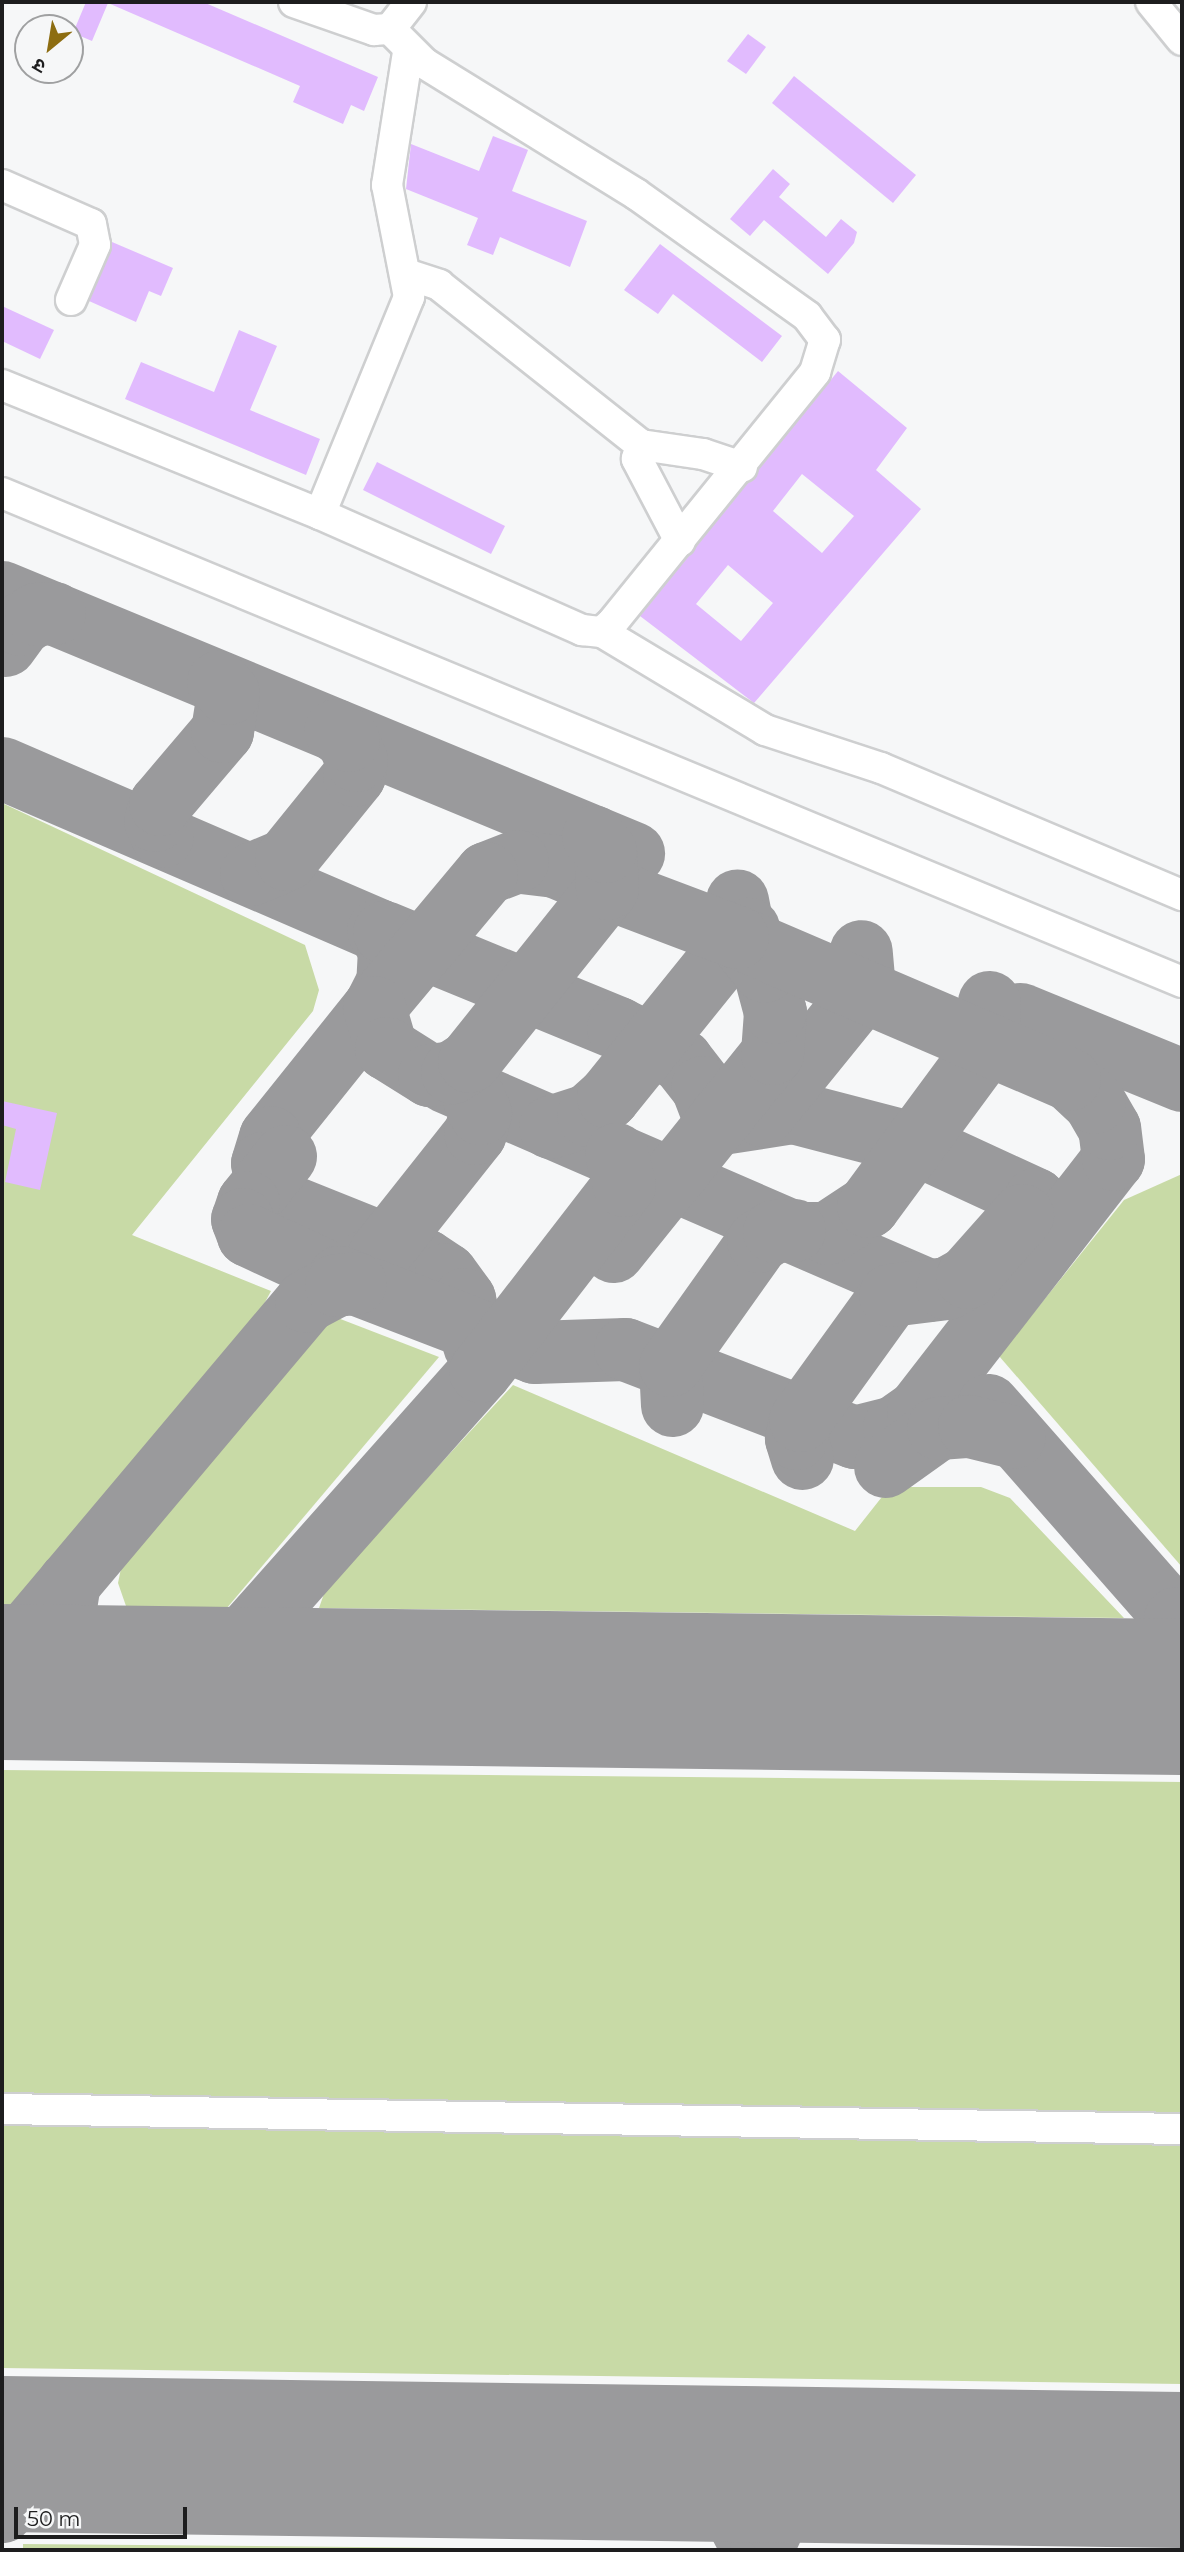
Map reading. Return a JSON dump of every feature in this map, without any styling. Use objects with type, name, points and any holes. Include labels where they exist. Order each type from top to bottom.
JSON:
[{"type":"lane","points":[[294,2],[399,40],[636,194],[820,329],[824,354],[815,372],[742,467],[602,632]]},
{"type":"lane","points":[[320,514],[406,312],[406,274],[393,236],[387,185],[399,40],[411,2]]},
{"type":"lane","points":[[1151,2],[1182,40]]},
{"type":"lane","points":[[2,185],[82,218],[96,232],[71,300]]},
{"type":"lane","points":[[406,274],[439,285],[641,444],[703,454],[742,467]]},
{"type":"lane","points":[[2,385],[320,514],[582,630],[602,632],[765,730],[880,768],[1182,895]]},
{"type":"lane","points":[[641,444],[637,459],[680,541]]},
{"type":"lane","points":[[2,493],[1182,982]]},
{"type":"lane","points":[[2,2109],[1182,2129]]},
{"type":"green space","points":[[2,803],[305,945],[319,990],[313,1011],[132,1235],[271,1291],[254,1323],[20,1606],[2,1605]]},
{"type":"green space","points":[[1182,1174],[1182,1567],[999,1356],[1124,1200]]},
{"type":"green space","points":[[330,1315],[439,1357],[226,1609],[126,1606],[118,1583],[124,1554]]},
{"type":"green space","points":[[513,1385],[855,1531],[885,1493],[909,1487],[981,1487],[1010,1498],[1124,1618],[319,1608],[326,1588]]},
{"type":"green space","points":[[2,1770],[1182,1782],[1182,2116],[2,2094]]},
{"type":"green space","points":[[2,2120],[1182,2142],[1182,2384],[2,2368]]},
{"type":"green space","points":[[23,2544],[572,2549],[656,2550],[23,2550]]},
{"type":"building","points":[[86,2],[203,2],[378,77],[364,111],[351,105],[343,124],[293,102],[300,86],[108,3],[92,41],[84,38],[84,14],[81,14]]},
{"type":"building","points":[[748,34],[766,47],[746,74],[727,61]]},
{"type":"building","points":[[794,76],[916,175],[893,203],[772,103]]},
{"type":"building","points":[[493,136],[528,150],[512,191],[587,221],[570,267],[500,237],[493,255],[467,245],[478,218],[406,189],[411,144],[479,171]]},
{"type":"building","points":[[773,169],[790,184],[779,197],[826,237],[841,219],[857,232],[854,243],[828,274],[764,220],[750,236],[730,219]]},
{"type":"building","points":[[112,242],[173,268],[161,296],[149,291],[136,322],[89,301]]},
{"type":"building","points":[[660,244],[782,336],[762,362],[673,294],[658,314],[624,290]]},
{"type":"building","points":[[2,306],[54,330],[40,359],[2,341]]},
{"type":"building","points":[[239,330],[277,346],[250,410],[320,439],[306,475],[125,399],[141,362],[214,392]]},
{"type":"building","points":[[838,371],[907,428],[876,470],[921,509],[754,703],[640,616]],"holes":[[[802,474],[854,516],[822,553],[773,511]],[[728,565],[773,603],[741,641],[696,604]]]},
{"type":"building","points":[[377,462],[505,526],[491,554],[363,490]]},
{"type":"building","points":[[2,1101],[57,1113],[40,1190],[5,1182],[16,1129],[2,1125]]},
{"type":"taxiway","points":[[2,592],[633,853]]},
{"type":"taxiway","points":[[5,645],[20,624],[36,614],[54,613]]},
{"type":"taxiway","points":[[162,836],[155,820],[160,804],[222,731],[228,693],[218,682]]},
{"type":"taxiway","points":[[251,874],[286,859],[354,775],[356,760],[348,740],[335,730]]},
{"type":"taxiway","points":[[2,768],[378,930],[389,949],[387,982],[374,1007],[270,1137],[262,1163],[266,1183],[280,1202],[425,1260],[446,1274],[464,1299],[474,1345]]},
{"type":"taxiway","points":[[339,1277],[534,1352],[625,1349],[854,1437],[894,1427],[918,1410],[1113,1159],[1109,1128],[1094,1102],[1069,1079],[737,937],[607,888],[555,866],[517,861],[486,873],[374,1007],[386,1048],[429,1075],[452,1072],[469,1061],[607,888],[605,851],[593,836]]},
{"type":"taxiway","points":[[550,1127],[588,1115],[608,1097],[737,937],[741,921],[737,900]]},
{"type":"taxiway","points":[[613,1251],[772,1053],[775,1012],[764,971],[737,937],[748,929]]},
{"type":"taxiway","points":[[384,932],[618,1028],[681,1060],[702,1087],[716,1124],[793,1112],[916,1144],[1035,1199],[1047,1234],[1036,1258]]},
{"type":"taxiway","points":[[762,1115],[864,989],[861,951]]},
{"type":"taxiway","points":[[801,1233],[827,1233],[868,1206],[988,1043],[989,1002]]},
{"type":"taxiway","points":[[1020,1014],[1182,1080]]},
{"type":"taxiway","points":[[445,1081],[928,1290]]},
{"type":"taxiway","points":[[285,1156],[248,1202],[242,1219],[248,1235],[339,1277],[379,1254],[475,1133],[480,1113],[470,1090]]},
{"type":"taxiway","points":[[166,1684],[221,1658],[241,1640],[480,1371],[624,1185],[616,1154]]},
{"type":"taxiway","points":[[802,1458],[796,1438],[800,1420],[890,1295],[947,1288],[967,1277],[1022,1215]]},
{"type":"taxiway","points":[[672,1405],[670,1365],[758,1241],[774,1231],[794,1230]]},
{"type":"taxiway","points":[[2,1662],[306,1301],[336,1285],[355,1283]]},
{"type":"taxiway","points":[[988,1405],[1182,1626]]},
{"type":"taxiway","points":[[885,1466],[938,1428],[969,1426],[1014,1437]]},
{"type":"taxiway","points":[[69,1582],[64,1612],[71,1641],[86,1664],[115,1684]]},
{"type":"taxiway","points":[[272,1607],[265,1623],[273,1664],[288,1677],[312,1686]]},
{"type":"taxiway","points":[[1081,1696],[1152,1686],[1180,1654],[1175,1618]]},
{"type":"taxiway","points":[[2,2511],[38,2468],[67,2456]]},
{"type":"taxiway","points":[[666,2463],[701,2473],[724,2494],[753,2550]]},
{"type":"taxiway","points":[[761,2550],[774,2522],[793,2499],[849,2466]]},
{"type":"runway","points":[[2,1682],[1182,1697]]},
{"type":"runway","points":[[2,2454],[1182,2470]]}]
